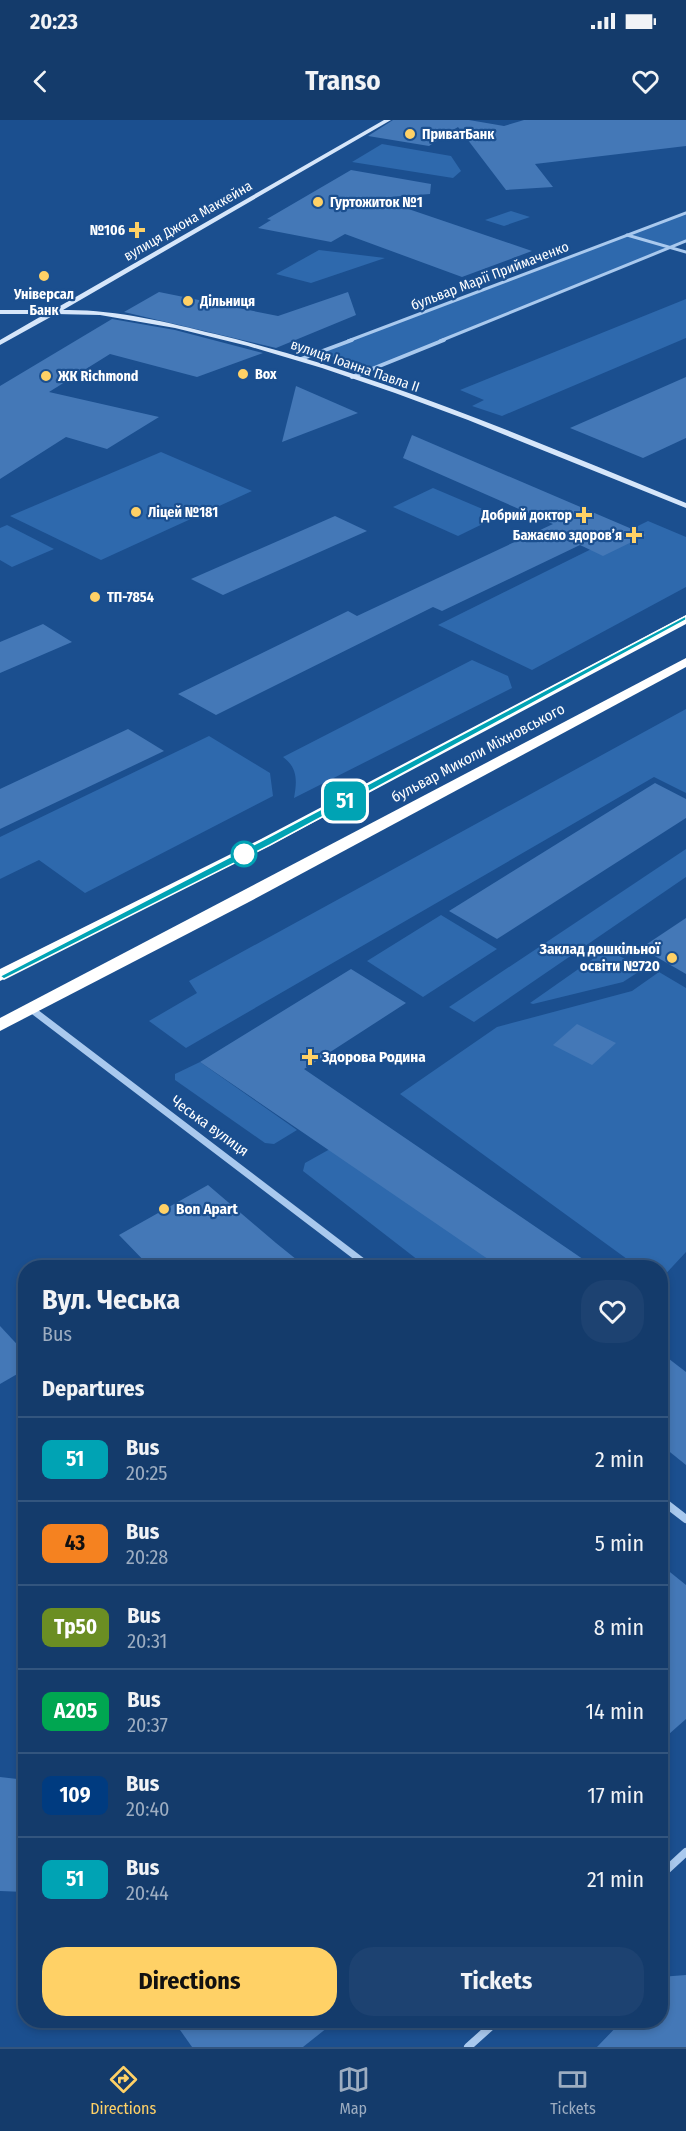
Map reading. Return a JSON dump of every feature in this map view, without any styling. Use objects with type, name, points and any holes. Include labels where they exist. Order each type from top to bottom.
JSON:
[{"type":"highway","name":"бульвар Миколи Міхновського","points":[[0,976],[266,842],[686,619]]},
{"type":"highway","name":"бульвар Миколи Міхновського","points":[[0,1025],[686,662]]},
{"type":"street","name":"вулиця Джона Маккейна","points":[[0,343],[388,120]]},
{"type":"street","name":"бульвар Марії Приймаченко","points":[[301,359],[686,213]]},
{"type":"street","points":[[627,234],[686,252]]},
{"type":"street","points":[[352,377],[686,241]]},
{"type":"street","name":"вулиця Іоанна Павла II","points":[[0,312],[100,313],[239,342],[301,359],[521,439],[686,506]]},
{"type":"street","name":"Чеська вулиця","points":[[31,1009],[132,1088],[313,1220],[361,1260]]},
{"type":"street","points":[[668,1505],[686,1520]]},
{"type":"street","points":[[668,1869],[686,1852]]},
{"type":"street","points":[[468,2047],[489,2028]]},
{"type":"shaded area","points":[[382,144],[451,156],[461,171],[453,178],[352,162]]},
{"type":"shaded area","points":[[511,211],[530,217],[504,226],[485,220]]},
{"type":"shaded area","points":[[686,213],[686,241],[369,370],[319,352]]},
{"type":"shaded area","points":[[319,250],[385,258],[311,283],[276,274]]},
{"type":"shaded area","points":[[686,299],[686,338],[502,416],[472,406],[484,400],[460,390]]},
{"type":"shaded area","points":[[161,452],[252,491],[101,560],[10,516]]},
{"type":"shaded area","points":[[433,488],[499,516],[458,536],[393,507]]},
{"type":"shaded area","points":[[648,521],[686,537],[686,587],[532,670],[438,625]]},
{"type":"shaded area","points":[[7,525],[54,549],[12,567],[0,560],[0,528]]},
{"type":"shaded area","points":[[472,660],[508,676],[512,688],[294,798],[296,786],[294,770],[283,757]]},
{"type":"shaded area","points":[[686,709],[686,793],[654,777],[186,1048],[149,1021],[197,993],[189,981]]},
{"type":"shaded area","points":[[209,736],[270,773],[273,796],[85,893],[39,860],[0,879],[0,837]]},
{"type":"shaded area","points":[[686,849],[686,877],[474,1022],[449,1007]]},
{"type":"shaded area","points":[[441,915],[497,949],[423,997],[367,961]]},
{"type":"shaded area","points":[[607,949],[643,969],[623,982],[530,1003]]},
{"type":"shaded area","points":[[659,972],[686,988],[686,1252],[668,1271],[668,1260],[628,1260],[400,1094],[497,1027],[632,991]]},
{"type":"shaded area","points":[[200,1062],[297,1130],[274,1144],[265,1143],[175,1080],[175,1074]]},
{"type":"shaded area","points":[[330,1149],[491,1260],[418,1260],[303,1171],[305,1163]]},
{"type":"building","points":[[393,120],[469,120],[504,126],[524,120],[686,120],[686,146],[535,164],[553,187],[506,190],[458,127],[429,146],[368,136]]},
{"type":"building","points":[[351,170],[431,184],[430,194],[376,198],[532,251],[462,277],[345,234],[331,242],[258,228],[271,220],[267,219]]},
{"type":"building","points":[[159,292],[278,316],[348,292],[356,315],[276,348],[124,312]]},
{"type":"building","points":[[112,319],[175,330],[263,353],[197,377],[110,354],[49,392],[159,417],[107,449],[66,437],[0,479],[0,386]]},
{"type":"building","points":[[686,377],[686,438],[643,458],[570,428]]},
{"type":"building","points":[[296,386],[358,413],[282,442]]},
{"type":"building","points":[[412,435],[646,535],[603,556],[580,545],[442,611],[433,607],[216,715],[178,694],[348,611],[357,616],[553,524],[403,458]]},
{"type":"building","points":[[335,516],[367,531],[223,595],[191,579]]},
{"type":"building","points":[[43,624],[72,642],[0,673],[0,642]]},
{"type":"building","points":[[128,729],[164,751],[0,829],[0,789]]},
{"type":"building","points":[[655,783],[686,799],[686,818],[497,939],[449,911]]},
{"type":"building","name":"Заклад дошкільної освіти №720","points":[[686,918],[686,974],[641,948]]},
{"type":"building","points":[[351,969],[406,1003],[304,1069],[584,1260],[489,1260],[200,1062]]},
{"type":"building","points":[[577,1024],[616,1043],[592,1065],[553,1045]]},
{"type":"building","points":[[208,1185],[297,1260],[143,1260],[119,1235]]},
{"type":"building","points":[[0,1326],[18,1345],[18,1374],[0,1384]]},
{"type":"building","points":[[668,1358],[686,1372],[686,1465],[668,1450]]},
{"type":"building","points":[[668,1570],[686,1585],[686,1719],[668,1735]]},
{"type":"building","points":[[0,1777],[18,1779],[18,1892],[0,1891]]},
{"type":"building","points":[[686,1975],[686,2047],[597,2047],[615,2028],[668,2028],[668,1976]]},
{"type":"building","points":[[179,2028],[327,2028],[303,2047],[192,2047]]},
{"type":"bus line","name":"51","points":[[0,976],[266,842],[558,689],[686,619]]},
{"type":"place","name":"ПриватБанк","points":[[410,134]]},
{"type":"place","name":"Гуртожиток №1","points":[[318,202]]},
{"type":"place","name":"№106","points":[[137,230]]},
{"type":"place","name":"Універсал Банк","points":[[44,276]]},
{"type":"place","name":"Дільниця","points":[[188,301]]},
{"type":"place","name":"Box","points":[[243,374]]},
{"type":"place","name":"ЖК Richmond","points":[[46,376]]},
{"type":"place","name":"Ліцей №181","points":[[136,512]]},
{"type":"place","name":"Добрий доктор","points":[[584,515]]},
{"type":"place","name":"Бажаємо здоровʼя","points":[[634,535]]},
{"type":"place","name":"ТП-7854","points":[[95,597]]},
{"type":"place","name":"Заклад дошкільної освіти №720","points":[[672,958]]},
{"type":"place","name":"Здорова Родина","points":[[310,1057]]},
{"type":"place","name":"Bon Apart","points":[[164,1209]]}]
